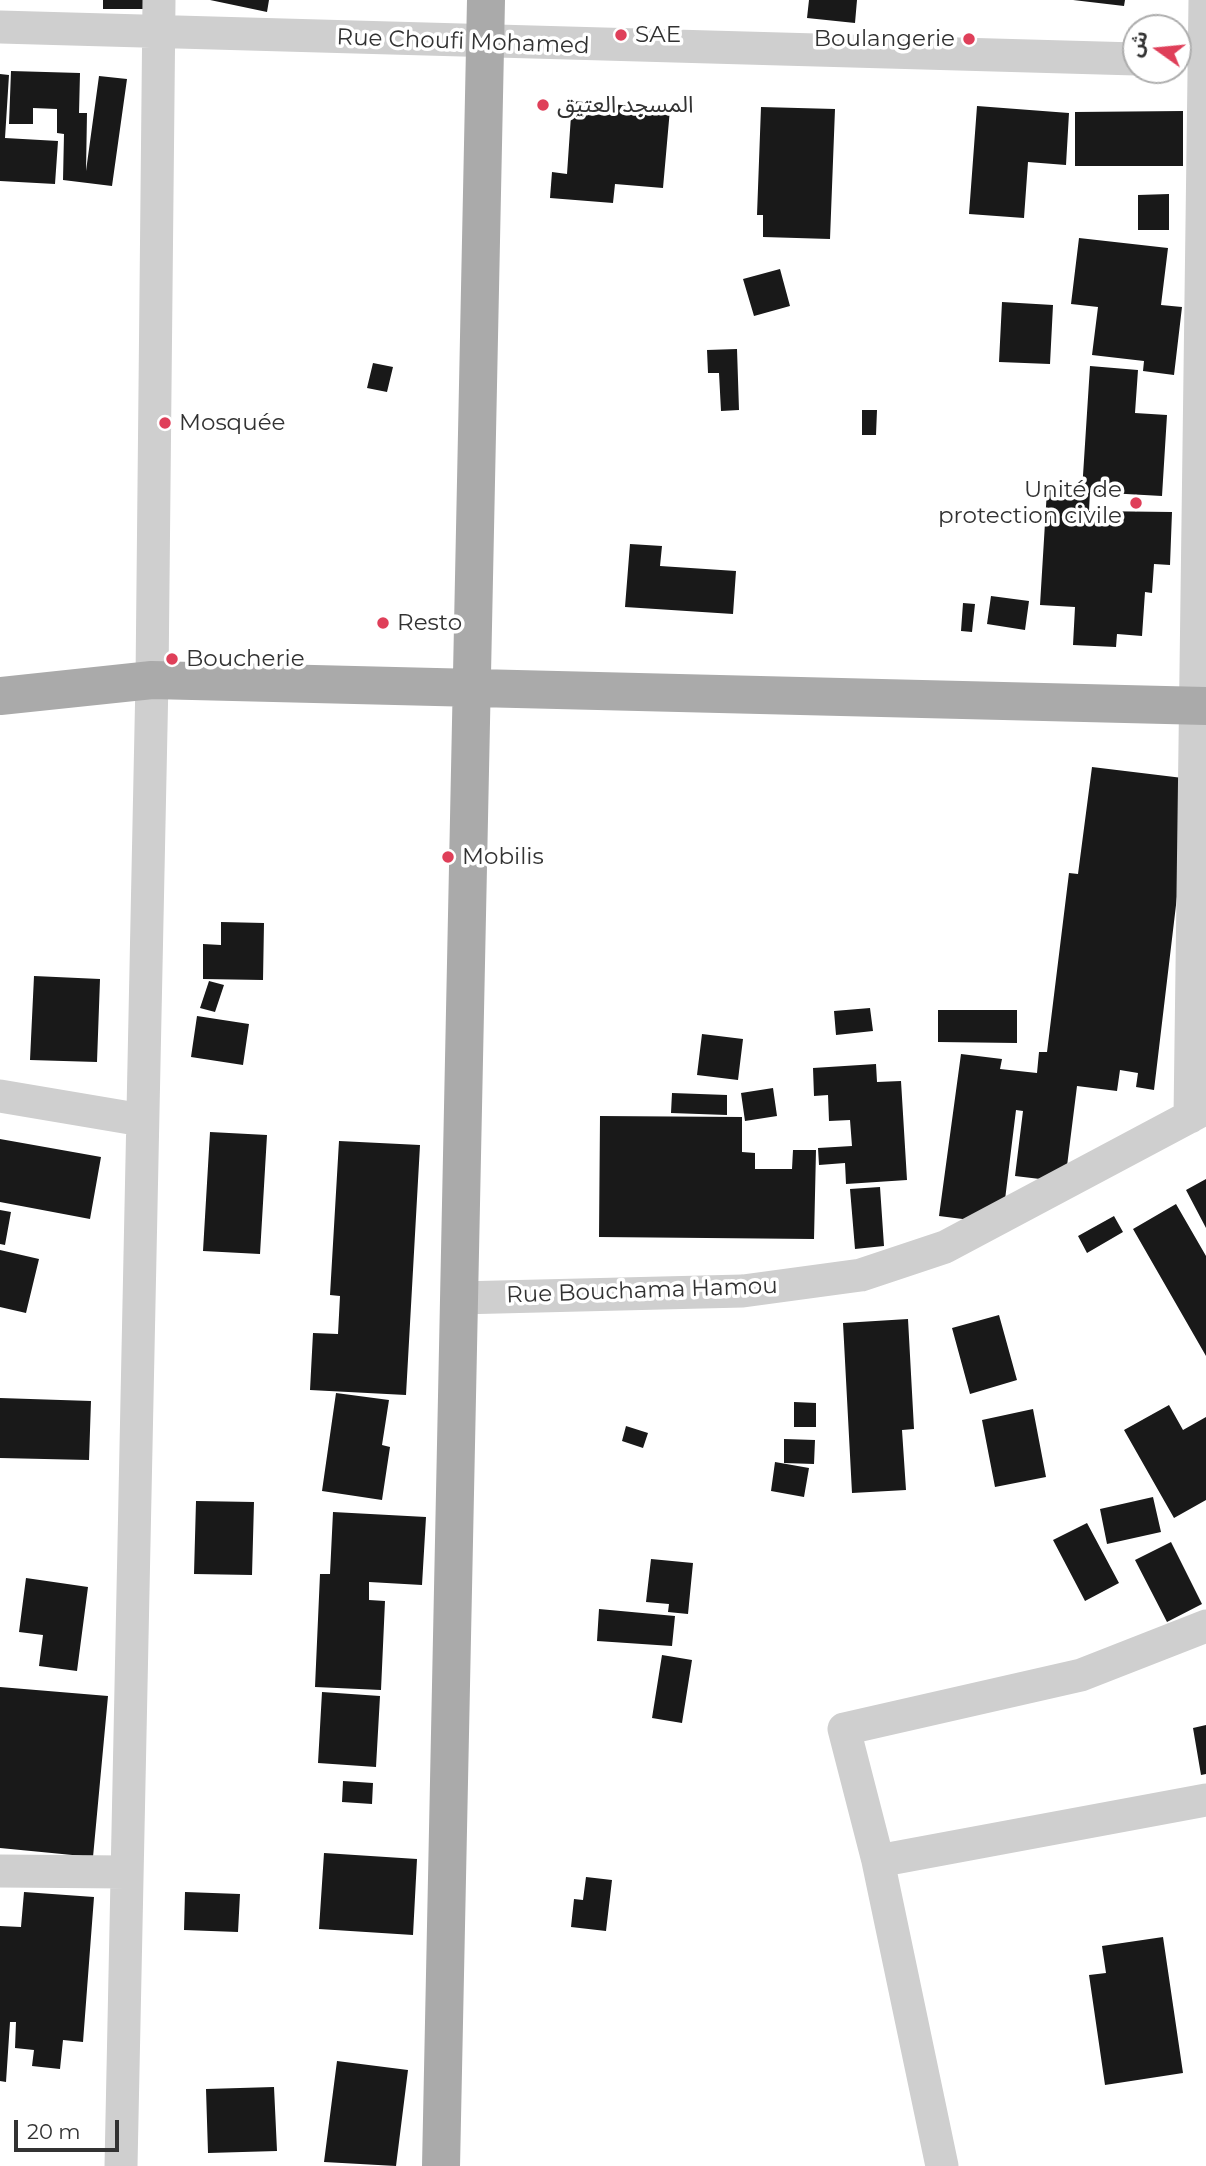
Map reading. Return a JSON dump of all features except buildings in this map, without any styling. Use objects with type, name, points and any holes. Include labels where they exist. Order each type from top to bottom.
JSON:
[{"type":"main road","points":[[441,2166],[486,0]]},
{"type":"main road","points":[[0,696],[152,680],[471,685],[1201,706]]},
{"type":"street","points":[[1198,1112],[1201,706],[1196,61],[1205,0]]},
{"type":"street","name":"Rue Choufi Mohamed","points":[[0,27],[158,16],[485,43],[1122,60]]},
{"type":"street","points":[[121,2166],[152,680],[158,16]]},
{"type":"street","points":[[0,1096],[142,1120]]},
{"type":"street","name":"Rue Bouchama Hamou","points":[[458,1297],[743,1291],[861,1275],[945,1247],[1198,1112]]},
{"type":"street","points":[[942,2166],[878,1861],[844,1729],[1081,1675],[1206,1626]]},
{"type":"street","points":[[878,1861],[1206,1800]]},
{"type":"street","points":[[0,1871],[127,1872]]},
{"type":"place","name":"SAE","points":[[621,35]]},
{"type":"place","name":"Boulangerie","points":[[969,39]]},
{"type":"place","name":"المسجد العتيق","points":[[543,105]]},
{"type":"place","name":"Mosquée","points":[[165,423]]},
{"type":"place","name":"Unité de protection civile","points":[[1136,503]]},
{"type":"place","name":"Resto","points":[[383,623]]},
{"type":"place","name":"Boucherie","points":[[172,659]]},
{"type":"place","name":"Mobilis","points":[[448,857]]}]
